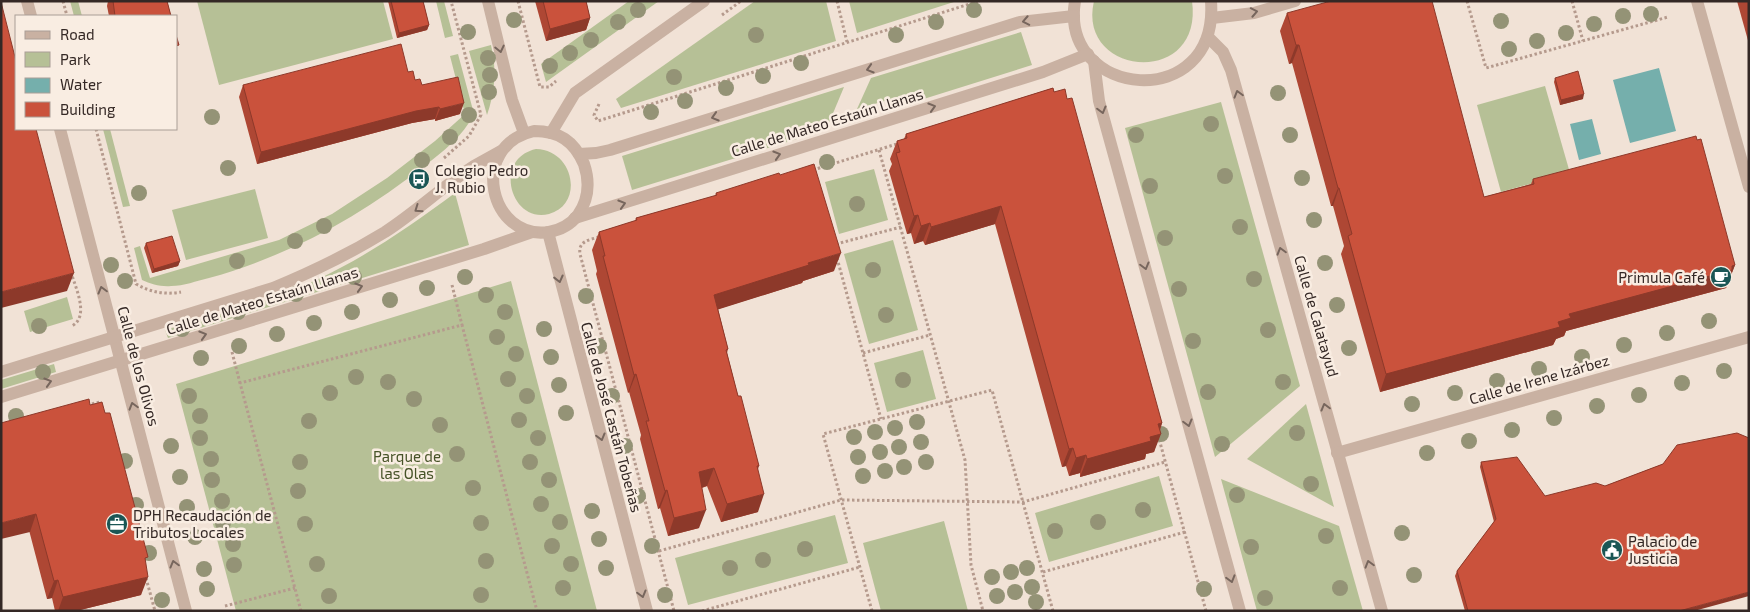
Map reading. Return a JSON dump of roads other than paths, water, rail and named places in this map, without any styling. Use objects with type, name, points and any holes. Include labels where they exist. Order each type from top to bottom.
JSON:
[{"type":"street","points":[[27,1],[31,15]]},
{"type":"street","points":[[488,1],[512,100],[524,133]]},
{"type":"street","points":[[551,133],[575,93],[704,1]]},
{"type":"street","points":[[1075,1],[1074,16],[1081,42],[1091,58],[1110,73],[1128,80],[1148,82],[1167,78],[1184,68],[1198,54],[1208,37],[1212,18],[1211,1]]},
{"type":"street","points":[[1212,18],[1254,13],[1295,1]]},
{"type":"street","points":[[1697,1],[1749,188]]},
{"type":"street","points":[[580,154],[610,150],[1020,22],[1074,16]]},
{"type":"street","name":"Calle de Calatayud","points":[[1208,37],[1223,52],[1231,70],[1382,611]]},
{"type":"street","points":[[1091,58],[1100,101],[1240,611]]},
{"type":"street","name":"Calle de Mateo Estaún Llanas","points":[[576,218],[1091,58]]},
{"type":"street","name":"Calle de los Olivos","points":[[60,130],[186,611]]},
{"type":"street","points":[[534,131],[551,133],[567,140],[580,154],[587,173],[588,184],[585,202],[576,218],[566,226],[548,232],[532,232],[513,223],[500,207],[492,180],[493,170],[500,151],[515,137],[534,131]]},
{"type":"street","name":"Calle de Mateo Estaún Llanas","points":[[1,372],[273,288],[312,272],[350,253],[386,231],[473,167],[500,151]]},
{"type":"street","name":"Calle de Mateo Estaún Llanas","points":[[1,397],[532,232]]},
{"type":"street","name":"Calle de José Castán Tobeñas","points":[[548,232],[647,611]]},
{"type":"street","name":"Calle de Irene Izárbez","points":[[1337,453],[1749,337]]},
{"type":"water","points":[[1659,68],[1676,131],[1630,143],[1613,80]]},
{"type":"water","points":[[1592,119],[1601,154],[1579,160],[1570,124]]},
{"type":"place","name":"Colegio Pedro J. Rubio","points":[[419,179]]},
{"type":"place","name":"Primula Café","points":[[1721,277]]},
{"type":"place","name":"DPH Recaudación de Tributos Locales","points":[[117,524]]},
{"type":"place","name":"Palacio de Justicia","points":[[1612,550]]},
{"type":"park label","name":"Parque de las Olas","points":[[407,464]]}]
